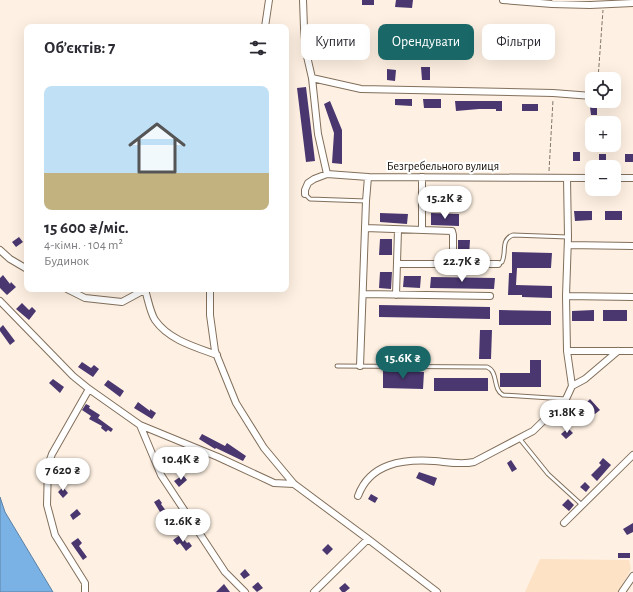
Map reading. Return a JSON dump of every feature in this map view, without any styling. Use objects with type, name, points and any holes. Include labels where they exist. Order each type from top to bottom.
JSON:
[{"type":"street","points":[[265,24],[269,0]]},
{"type":"street","points":[[304,0],[304,28],[306,46],[312,78],[318,134],[327,174]]},
{"type":"street","points":[[503,0],[552,4],[633,2]]},
{"type":"street","points":[[312,78],[361,89],[585,96]]},
{"type":"street","name":"Безгребельного вулиця","points":[[305,194],[308,183],[327,174],[368,177],[422,176],[585,178]]},
{"type":"street","points":[[422,176],[422,230]]},
{"type":"street","points":[[360,366],[368,177]]},
{"type":"street","points":[[358,496],[361,488],[369,477],[380,469],[401,462],[474,462],[533,431],[566,399],[572,386],[567,351],[567,178]]},
{"type":"street","points":[[621,178],[633,178]]},
{"type":"street","points":[[365,228],[452,232],[453,264]]},
{"type":"street","points":[[396,295],[398,230]]},
{"type":"street","points":[[568,245],[633,246]]},
{"type":"street","points":[[0,250],[10,259],[24,266]]},
{"type":"street","points":[[397,264],[498,264]]},
{"type":"street","points":[[73,292],[85,298],[122,302],[140,292]]},
{"type":"street","points":[[146,292],[154,319],[162,327],[181,342],[217,355]]},
{"type":"street","points":[[210,292],[210,315],[217,355],[236,403],[264,448],[294,484],[437,592]]},
{"type":"street","points":[[363,294],[490,296]]},
{"type":"street","points":[[566,296],[633,297]]},
{"type":"street","points":[[0,301],[73,376],[88,389],[140,425],[218,457],[274,483],[294,484]]},
{"type":"street","points":[[567,351],[633,351]]},
{"type":"street","points":[[572,386],[586,379],[618,351]]},
{"type":"street","points":[[85,592],[85,582],[55,535],[47,506],[47,477],[48,465],[52,454],[88,389]]},
{"type":"street","points":[[140,425],[161,475],[225,572],[245,592]]},
{"type":"street","points":[[564,524],[633,455]]},
{"type":"street","points":[[314,592],[368,539]]},
{"type":"street","points":[[622,592],[633,576]]},
{"type":"lane","points":[[305,194],[310,199],[366,201]]},
{"type":"lane","points":[[498,264],[502,262],[504,258],[505,241],[508,237],[513,235],[568,237]]},
{"type":"lane","points":[[338,366],[487,367],[494,373],[498,390],[503,395],[566,399]]},
{"type":"lane","points":[[519,438],[548,474],[583,506]]},
{"type":"path","points":[[598,72],[600,3]]},
{"type":"path","points":[[549,178],[554,94]]},
{"type":"shaded area","points":[[540,559],[629,560],[631,569],[618,592],[525,592]]},
{"type":"water","points":[[0,497],[5,512],[53,592],[0,592]]},
{"type":"building","points":[[362,0],[374,0],[374,5],[362,5]]},
{"type":"building","points":[[396,0],[413,0],[412,8],[395,7]]},
{"type":"building","points":[[421,67],[430,67],[430,80],[422,80]]},
{"type":"building","points":[[387,69],[396,70],[395,81],[387,80]]},
{"type":"building","points":[[306,87],[315,161],[306,162],[297,88]]},
{"type":"building","points":[[395,99],[412,99],[412,106],[395,105]]},
{"type":"building","points":[[423,99],[441,99],[441,108],[424,108]]},
{"type":"building","points":[[330,101],[342,130],[342,164],[332,163],[334,133],[324,104]]},
{"type":"building","points":[[455,101],[502,101],[502,111],[496,111],[496,109],[479,109],[456,111]]},
{"type":"building","points":[[522,104],[538,104],[538,111],[522,111]]},
{"type":"building","points":[[590,108],[597,108],[597,115],[591,115]]},
{"type":"building","points":[[573,152],[580,152],[580,161],[573,161]]},
{"type":"building","points":[[599,154],[606,154],[606,160],[599,160]]},
{"type":"building","points":[[625,154],[633,154],[633,162],[625,162]]},
{"type":"building","points":[[574,211],[592,211],[592,220],[575,221]]},
{"type":"building","points":[[605,211],[622,211],[622,220],[605,220]]},
{"type":"building","points":[[380,213],[408,214],[407,224],[380,222]]},
{"type":"building","points":[[431,213],[459,214],[459,226],[431,225]]},
{"type":"building","points":[[19,237],[23,242],[16,247],[12,242]]},
{"type":"building","points":[[380,239],[392,239],[392,255],[379,255]]},
{"type":"building","points":[[458,240],[470,240],[469,256],[458,256]]},
{"type":"building","points":[[512,252],[552,253],[551,268],[517,268],[516,285],[552,286],[552,298],[508,295],[509,273],[512,273]]},
{"type":"building","points":[[380,272],[392,272],[391,289],[379,288]]},
{"type":"building","points":[[3,275],[10,284],[11,282],[16,287],[7,295],[0,288],[0,278]]},
{"type":"building","points":[[404,276],[421,276],[420,288],[403,287]]},
{"type":"building","points":[[431,277],[495,278],[494,289],[430,288]]},
{"type":"building","points":[[22,303],[29,310],[32,307],[36,311],[29,320],[16,309]]},
{"type":"building","points":[[379,305],[490,307],[490,319],[379,317]]},
{"type":"building","points":[[499,310],[551,311],[551,325],[499,325]]},
{"type":"building","points":[[594,310],[594,321],[572,321],[572,311]]},
{"type":"building","points":[[603,310],[627,310],[627,321],[603,321]]},
{"type":"building","points":[[3,325],[15,341],[10,345],[0,331],[0,328]]},
{"type":"building","points":[[480,330],[492,330],[491,359],[479,359]]},
{"type":"building","points":[[530,360],[541,360],[541,387],[500,387],[500,373],[530,373]]},
{"type":"building","points":[[82,362],[91,368],[94,365],[99,369],[93,377],[78,367]]},
{"type":"building","points":[[383,371],[424,372],[423,389],[383,388]]},
{"type":"building","points":[[434,378],[488,378],[488,391],[434,391]]},
{"type":"building","points":[[53,379],[64,387],[60,393],[49,383]]},
{"type":"building","points":[[108,380],[124,391],[120,397],[104,385]]},
{"type":"building","points":[[590,399],[600,410],[584,424],[578,418],[588,407],[585,404]]},
{"type":"building","points":[[138,402],[150,411],[150,409],[156,413],[152,419],[134,408]]},
{"type":"building","points":[[86,404],[90,406],[89,408],[100,415],[98,418],[113,429],[111,432],[108,430],[106,432],[101,428],[102,426],[89,419],[91,416],[82,410]]},
{"type":"building","points":[[568,428],[573,433],[566,439],[561,434]]},
{"type":"building","points":[[202,434],[225,446],[227,443],[246,456],[243,461],[216,448],[215,449],[199,439]]},
{"type":"building","points":[[165,451],[169,458],[161,461],[158,454]]},
{"type":"building","points":[[603,458],[611,465],[597,481],[591,475],[601,465],[599,463]]},
{"type":"building","points":[[511,460],[517,469],[512,472],[507,463]]},
{"type":"building","points":[[419,472],[437,478],[434,486],[416,478]]},
{"type":"building","points":[[183,475],[187,480],[179,487],[174,481]]},
{"type":"building","points":[[585,482],[590,487],[586,492],[580,487]]},
{"type":"building","points":[[63,487],[68,493],[63,498],[58,492]]},
{"type":"building","points":[[371,494],[378,498],[375,503],[368,499]]},
{"type":"building","points":[[159,499],[175,523],[169,527],[154,502]]},
{"type":"building","points":[[568,499],[574,505],[569,511],[562,505]]},
{"type":"building","points":[[77,509],[81,514],[73,520],[70,515]]},
{"type":"building","points":[[633,523],[633,532],[627,535],[623,529]]},
{"type":"building","points":[[180,535],[192,546],[186,551],[180,543],[177,545],[173,540]]},
{"type":"building","points":[[78,538],[82,543],[79,546],[87,557],[83,560],[71,543]]},
{"type":"building","points":[[328,544],[333,549],[327,555],[322,550]]},
{"type":"building","points":[[618,553],[630,553],[630,558],[618,558]]},
{"type":"building","points":[[245,569],[250,575],[244,579],[240,574]]},
{"type":"building","points":[[258,582],[263,588],[257,592],[252,587]]},
{"type":"building","points":[[345,583],[350,588],[345,592],[342,592],[339,588]]},
{"type":"building","points":[[224,584],[230,592],[216,592]]}]
